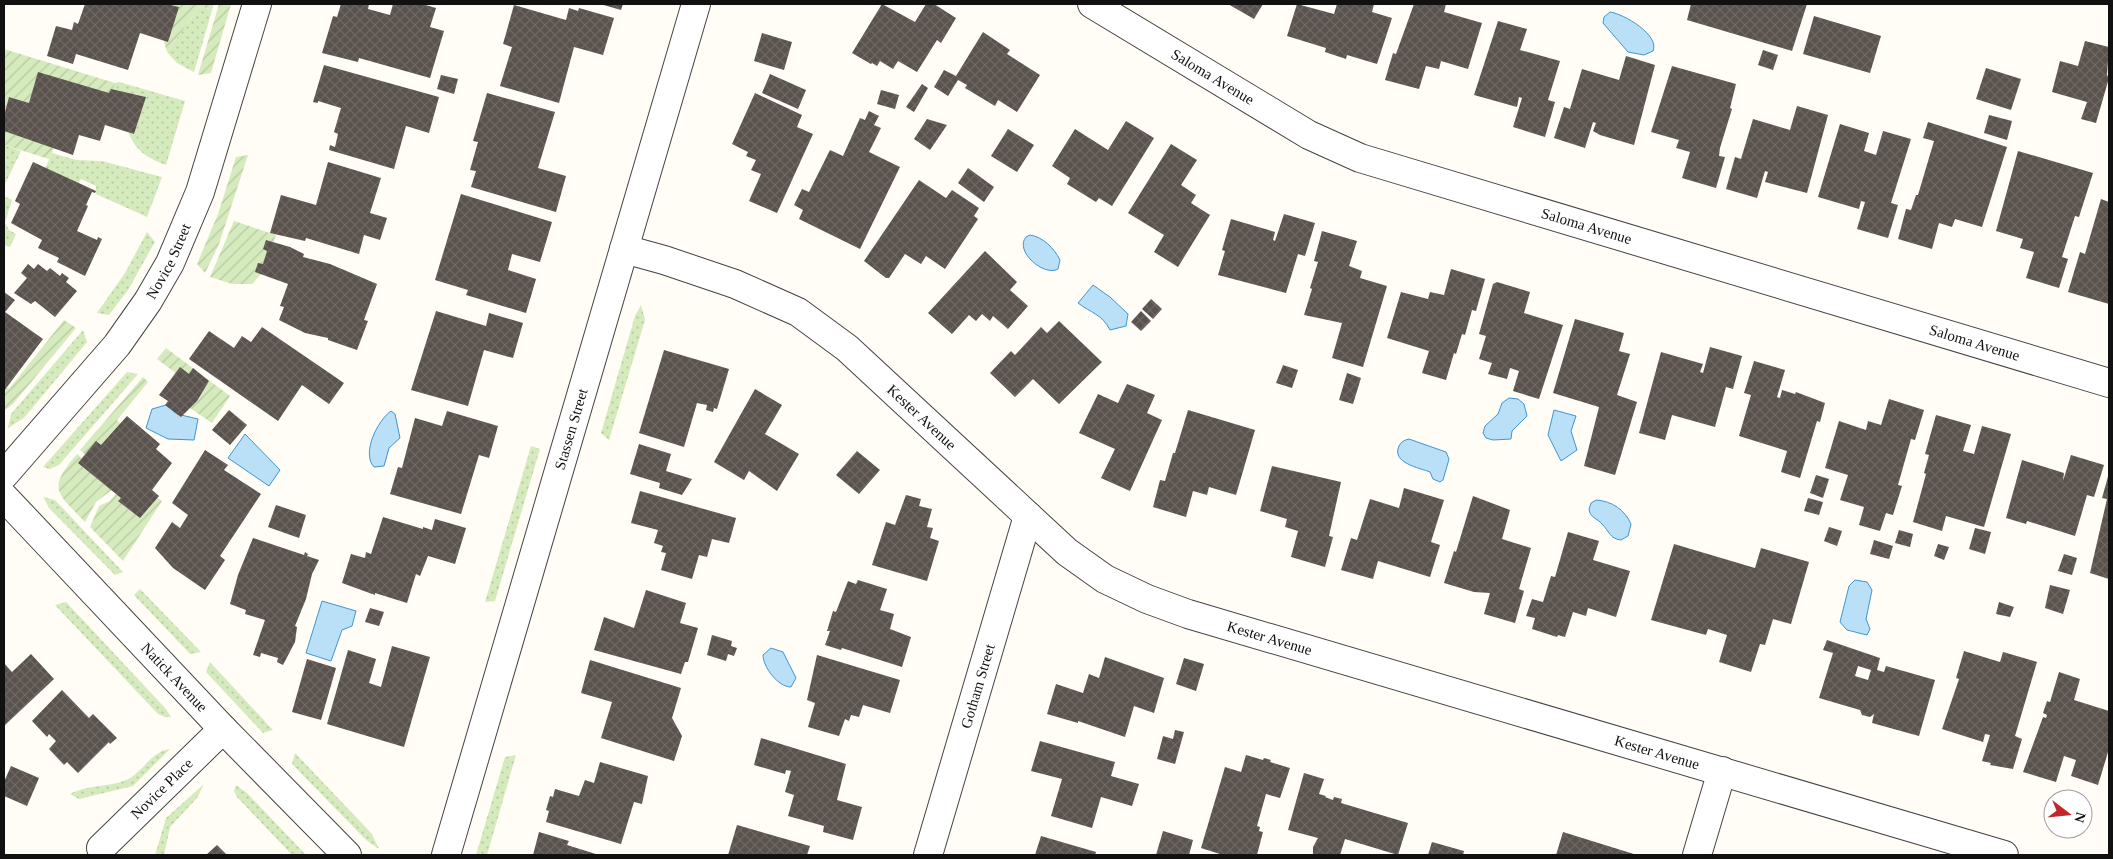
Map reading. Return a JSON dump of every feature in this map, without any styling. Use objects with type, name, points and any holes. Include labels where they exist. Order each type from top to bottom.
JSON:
[{"type":"street","name":"Novice Street","points":[[4,475],[117,344],[148,301],[167,269],[183,238],[200,192],[257,4]]},
{"type":"street","name":"Stassen Street","points":[[446,855],[696,4]]},
{"type":"street","name":"Saloma Avenue","points":[[1092,4],[1309,134],[1360,158],[2109,383]]},
{"type":"street","name":"Kester Avenue","points":[[624,249],[664,260],[734,284],[798,312],[847,348],[1067,552],[1105,580],[1147,599],[1188,614],[2004,855]]},
{"type":"street","name":"Natick Avenue","points":[[4,497],[223,729],[346,855]]},
{"type":"street","name":"Gotham Street","points":[[928,855],[1028,516]]},
{"type":"street","name":"Novice Place","points":[[101,848],[223,729]]},
{"type":"street","points":[[1697,855],[1722,771]]},
{"type":"green space","points":[[174,4],[214,4],[212,10],[200,6],[167,52],[163,38]]},
{"type":"green space","points":[[219,4],[231,4],[211,73],[198,75]]},
{"type":"green space","points":[[200,6],[212,10],[194,72],[177,63],[167,52]]},
{"type":"green space","points":[[4,49],[115,83],[111,96],[31,104],[10,97],[4,116]]},
{"type":"green space","points":[[119,82],[185,101],[166,165],[153,160],[143,153],[131,139],[128,132],[134,134],[145,97],[136,94],[134,98],[112,92],[115,83]]},
{"type":"green space","points":[[4,131],[55,146],[49,159],[4,145]]},
{"type":"green space","points":[[4,145],[21,151],[4,186]]},
{"type":"green space","points":[[52,153],[76,160],[102,161],[162,177],[147,217],[96,194],[96,186],[81,179],[78,185],[44,171]]},
{"type":"green space","points":[[248,155],[219,244],[205,273],[197,264],[218,214],[236,157]]},
{"type":"green space","points":[[4,196],[12,200],[5,223],[9,230],[16,234],[10,247],[4,245]]},
{"type":"green space","points":[[234,221],[276,235],[263,272],[252,284],[232,284],[210,277]]},
{"type":"green space","points":[[147,232],[155,242],[128,290],[109,315],[97,313],[125,273]]},
{"type":"green space","points":[[641,305],[645,320],[609,440],[601,433],[635,316]]},
{"type":"green space","points":[[64,320],[76,328],[13,404],[4,411],[4,386],[9,389]]},
{"type":"green space","points":[[83,330],[87,342],[24,418],[8,428],[11,414]]},
{"type":"green space","points":[[166,348],[230,396],[212,423],[187,406],[189,377],[177,374],[157,359]]},
{"type":"green space","points":[[127,372],[138,374],[59,465],[50,469],[43,467]]},
{"type":"green space","points":[[143,377],[148,382],[117,420],[123,426],[103,450],[87,456],[80,450]]},
{"type":"green space","points":[[531,446],[540,449],[495,601],[485,602]]},
{"type":"green space","points":[[77,454],[113,489],[96,502],[85,522],[67,504],[59,490],[62,475]]},
{"type":"green space","points":[[117,492],[155,496],[162,501],[123,561],[90,527],[99,506],[110,501]]},
{"type":"green space","points":[[43,497],[55,500],[123,572],[115,575],[49,508]]},
{"type":"green space","points":[[140,589],[201,652],[190,654],[134,595]]},
{"type":"green space","points":[[66,602],[166,709],[171,717],[158,714],[55,605]]},
{"type":"green space","points":[[210,662],[273,730],[263,733],[206,672]]},
{"type":"green space","points":[[170,749],[133,786],[79,799],[70,794],[86,788],[117,783],[130,778],[158,753]]},
{"type":"green space","points":[[295,753],[372,834],[379,849],[366,840],[292,764]]},
{"type":"green space","points":[[516,755],[487,855],[476,855],[505,757]]},
{"type":"green space","points":[[204,784],[197,798],[170,827],[164,855],[155,855],[166,818]]},
{"type":"green space","points":[[236,785],[247,793],[306,855],[292,855],[237,797],[234,791]]},
{"type":"water","points":[[1610,12],[1632,21],[1646,32],[1654,45],[1653,51],[1644,55],[1628,52],[1603,23],[1604,17]]},
{"type":"water","points":[[1030,235],[1044,241],[1055,251],[1060,260],[1058,269],[1045,269],[1032,261],[1027,255],[1023,243],[1026,237]]},
{"type":"water","points":[[1093,285],[1110,297],[1128,314],[1126,326],[1110,330],[1100,317],[1078,303]]},
{"type":"water","points":[[1509,398],[1518,399],[1524,404],[1527,416],[1512,431],[1511,439],[1493,440],[1486,438],[1483,433],[1485,426],[1498,414],[1502,403]]},
{"type":"water","points":[[166,405],[177,414],[198,419],[194,440],[168,439],[146,428],[152,409]]},
{"type":"water","points":[[1554,410],[1576,416],[1571,431],[1577,450],[1561,461],[1548,435]]},
{"type":"water","points":[[391,411],[395,414],[400,438],[389,448],[384,466],[374,467],[370,461],[370,446],[376,429]]},
{"type":"water","points":[[245,434],[280,470],[269,486],[228,458]]},
{"type":"water","points":[[1409,439],[1446,452],[1449,459],[1443,480],[1440,482],[1433,479],[1430,472],[1408,464],[1399,457],[1399,446],[1403,441]]},
{"type":"water","points":[[1596,500],[1613,504],[1625,514],[1631,524],[1628,536],[1621,540],[1614,538],[1592,516],[1589,509],[1591,503]]},
{"type":"water","points":[[1855,580],[1867,582],[1872,590],[1866,619],[1870,629],[1867,635],[1847,630],[1840,622],[1849,586]]},
{"type":"water","points":[[322,601],[356,611],[352,626],[342,630],[331,661],[306,653]]},
{"type":"water","points":[[771,648],[783,652],[796,678],[791,687],[781,684],[768,670],[763,655]]},
{"type":"building","points":[[85,4],[167,4],[179,7],[168,42],[140,33],[128,70],[76,54],[73,64],[47,56],[56,26],[72,30],[74,22],[78,24]]},
{"type":"building","points":[[341,4],[369,4],[368,9],[390,15],[393,4],[422,4],[436,8],[430,27],[444,31],[430,78],[359,58],[358,62],[322,53],[333,16],[337,17]]},
{"type":"building","points":[[600,4],[623,4],[621,10]]},
{"type":"building","points":[[882,4],[915,22],[926,4],[934,4],[956,18],[941,43],[937,40],[917,72],[898,61],[893,69],[880,61],[877,66],[852,53]]},
{"type":"building","points":[[1228,4],[1263,4],[1254,19]]},
{"type":"building","points":[[1297,4],[1334,14],[1337,4],[1374,4],[1372,12],[1392,18],[1377,64],[1347,55],[1346,59],[1325,52],[1326,48],[1287,36]]},
{"type":"building","points":[[1414,4],[1446,4],[1444,12],[1482,23],[1468,69],[1441,61],[1439,69],[1426,66],[1419,89],[1385,80],[1393,53],[1396,54]]},
{"type":"building","points":[[1691,4],[1807,4],[1792,51],[1687,20]]},
{"type":"building","points":[[514,5],[566,20],[569,8],[578,11],[579,8],[614,18],[603,55],[574,47],[559,103],[500,86],[512,47],[503,44]]},
{"type":"building","points":[[1814,16],[1881,36],[1870,73],[1803,54]]},
{"type":"building","points":[[1498,21],[1527,29],[1520,50],[1560,61],[1548,100],[1555,102],[1545,137],[1513,127],[1522,98],[1519,97],[1517,107],[1474,95]]},
{"type":"building","points":[[983,32],[1010,50],[1007,54],[1040,75],[1017,112],[998,100],[995,106],[965,88],[967,85],[958,80],[948,96],[934,87],[944,70],[956,76]]},
{"type":"building","points":[[762,33],[792,42],[784,70],[754,61]]},
{"type":"building","points":[[2085,41],[2109,47],[2107,75],[2109,78],[2096,123],[2081,119],[2087,102],[2052,92],[2060,61],[2078,66]]},
{"type":"building","points":[[1763,50],[1778,55],[1773,70],[1758,65]]},
{"type":"building","points":[[1626,56],[1655,65],[1634,145],[1600,135],[1593,131],[1596,123],[1593,122],[1585,148],[1554,138],[1564,107],[1570,109],[1582,69],[1619,80]]},
{"type":"building","points":[[324,65],[439,97],[429,133],[406,126],[394,169],[329,150],[330,145],[335,147],[338,134],[334,132],[341,108],[318,101],[318,103],[313,102]]},
{"type":"building","points":[[1672,66],[1736,84],[1730,108],[1732,109],[1720,148],[1719,156],[1725,157],[1716,188],[1682,178],[1690,152],[1676,148],[1679,140],[1651,132]]},
{"type":"building","points":[[1986,68],[2021,79],[2011,110],[1976,99]]},
{"type":"building","points":[[38,72],[109,93],[111,89],[146,97],[134,134],[105,125],[100,141],[79,135],[73,155],[4,131],[4,116],[9,97],[29,103]]},
{"type":"building","points":[[770,74],[806,90],[798,109],[762,93]]},
{"type":"building","points":[[441,75],[458,79],[454,94],[437,89]]},
{"type":"building","points":[[922,84],[928,88],[914,112],[906,107]]},
{"type":"building","points":[[881,90],[899,95],[895,109],[877,104]]},
{"type":"building","points":[[487,93],[555,112],[538,168],[566,176],[556,212],[471,187],[476,171],[470,170],[478,142],[473,141]]},
{"type":"building","points":[[755,93],[802,115],[797,127],[813,134],[777,213],[749,201],[761,174],[751,170],[756,160],[746,156],[748,152],[732,144]]},
{"type":"building","points":[[1797,106],[1828,115],[1807,193],[1765,182],[1768,172],[1765,171],[1757,198],[1726,189],[1735,157],[1741,159],[1753,119],[1790,130]]},
{"type":"building","points":[[869,111],[879,116],[874,125],[881,128],[869,152],[900,167],[860,249],[799,219],[803,210],[794,205],[802,189],[809,192],[830,150],[843,156],[860,118],[865,120]]},
{"type":"building","points":[[1989,115],[2012,121],[2007,140],[1984,133]]},
{"type":"building","points":[[927,119],[947,125],[930,150],[914,139]]},
{"type":"building","points":[[1126,121],[1154,138],[1112,206],[1099,198],[1096,202],[1067,184],[1070,178],[1052,166],[1075,129],[1108,150]]},
{"type":"building","points":[[1928,122],[2007,147],[1982,227],[1955,219],[1952,227],[1939,223],[1932,249],[1898,239],[1906,209],[1911,210],[1916,195],[1918,195],[1934,141],[1923,138]]},
{"type":"building","points":[[1840,124],[1869,133],[1864,151],[1876,155],[1883,131],[1911,139],[1891,203],[1898,205],[1888,238],[1857,229],[1865,202],[1861,201],[1859,209],[1818,197]]},
{"type":"building","points":[[1008,129],[1034,145],[1017,172],[991,156]]},
{"type":"building","points":[[1171,144],[1197,160],[1181,185],[1196,195],[1191,203],[1210,215],[1178,267],[1154,252],[1164,235],[1128,213]]},
{"type":"building","points":[[2018,151],[2093,173],[2079,217],[2075,216],[2062,257],[2068,259],[2059,288],[2026,278],[2034,252],[2020,248],[2023,239],[1996,231]]},
{"type":"building","points":[[33,162],[96,191],[95,193],[92,192],[77,231],[97,240],[98,237],[102,239],[85,276],[57,262],[59,258],[38,248],[42,240],[11,223],[20,204],[15,201]]},
{"type":"building","points":[[328,162],[381,178],[370,213],[387,218],[380,240],[364,235],[359,254],[306,238],[305,241],[270,233],[281,195],[316,205]]},
{"type":"building","points":[[968,168],[994,187],[984,202],[958,183]]},
{"type":"building","points":[[919,180],[946,198],[952,190],[979,208],[974,216],[978,219],[945,269],[926,256],[921,264],[905,254],[889,278],[886,278],[864,261]]},
{"type":"building","points":[[461,194],[552,222],[540,262],[512,254],[508,270],[536,279],[526,313],[466,295],[468,290],[435,280]]},
{"type":"building","points":[[2101,199],[2109,202],[2109,304],[2068,292],[2080,252],[2085,254]]},
{"type":"building","points":[[1284,214],[1315,223],[1305,256],[1298,254],[1286,293],[1218,275],[1225,251],[1222,250],[1231,219],[1275,232],[1273,240],[1275,241]]},
{"type":"building","points":[[1322,231],[1357,241],[1349,266],[1362,271],[1360,278],[1387,286],[1363,367],[1332,358],[1342,323],[1304,315],[1318,262],[1314,261]]},
{"type":"building","points":[[266,240],[290,247],[304,254],[303,257],[330,264],[377,284],[364,320],[368,321],[357,350],[328,340],[328,338],[305,333],[279,320],[284,307],[280,306],[288,284],[255,272],[258,263],[263,264],[267,251],[263,249]]},
{"type":"building","points":[[985,251],[1017,282],[1010,290],[1028,306],[1008,329],[993,316],[990,321],[982,314],[976,321],[969,315],[952,334],[928,313]]},
{"type":"building","points":[[28,264],[34,269],[38,264],[47,271],[50,268],[60,276],[62,273],[69,278],[66,282],[77,291],[55,317],[35,301],[31,304],[14,293],[27,278],[21,273]]},
{"type":"building","points":[[1451,269],[1485,279],[1476,311],[1472,310],[1465,335],[1462,334],[1446,380],[1422,373],[1429,351],[1387,338],[1401,292],[1428,299],[1430,292],[1444,295]]},
{"type":"building","points":[[1497,282],[1530,292],[1524,313],[1563,325],[1539,399],[1513,391],[1519,371],[1510,368],[1507,379],[1488,374],[1492,363],[1479,359],[1486,336],[1479,334],[1493,284]]},
{"type":"building","points":[[4,292],[15,300],[5,312],[43,339],[4,391]]},
{"type":"building","points":[[1151,299],[1162,309],[1153,319],[1142,309]]},
{"type":"building","points":[[436,311],[486,326],[489,313],[523,323],[513,358],[484,350],[468,406],[411,390]]},
{"type":"building","points":[[1141,311],[1151,321],[1141,331],[1131,322]]},
{"type":"building","points":[[1575,319],[1624,333],[1619,351],[1630,354],[1617,395],[1637,402],[1615,475],[1584,466],[1599,407],[1553,393]]},
{"type":"building","points":[[1059,321],[1102,362],[1059,404],[1033,379],[1015,397],[990,373],[1011,351],[1015,355],[1041,327],[1047,333]]},
{"type":"building","points":[[262,327],[344,383],[329,404],[302,385],[278,421],[189,359],[209,331],[234,348],[242,336],[251,342]]},
{"type":"building","points":[[1710,347],[1742,356],[1733,389],[1726,387],[1715,427],[1672,415],[1665,440],[1639,433],[1661,352],[1703,364],[1700,372],[1703,373]]},
{"type":"building","points":[[664,350],[729,369],[717,409],[714,408],[713,412],[706,410],[707,405],[697,403],[684,447],[639,433]]},
{"type":"building","points":[[1754,361],[1785,370],[1777,397],[1780,398],[1782,390],[1795,394],[1796,392],[1825,403],[1820,422],[1817,421],[1800,478],[1781,472],[1787,451],[1739,436],[1751,395],[1744,393]]},
{"type":"building","points":[[1283,365],[1298,370],[1292,388],[1276,383]]},
{"type":"building","points":[[180,367],[189,374],[193,368],[209,381],[197,401],[181,417],[165,405],[168,401],[159,395]]},
{"type":"building","points":[[1347,373],[1361,378],[1353,404],[1339,400]]},
{"type":"building","points":[[1127,384],[1155,395],[1147,413],[1162,420],[1130,491],[1101,478],[1115,449],[1079,433],[1098,394],[1118,403]]},
{"type":"building","points":[[755,389],[782,405],[765,434],[799,454],[777,491],[749,471],[744,480],[714,462]]},
{"type":"building","points":[[1889,399],[1924,410],[1915,440],[1911,439],[1898,485],[1902,486],[1893,515],[1886,513],[1880,531],[1859,525],[1864,507],[1840,500],[1848,475],[1825,468],[1839,421],[1866,430],[1868,421],[1881,425]]},
{"type":"building","points":[[229,410],[247,425],[230,445],[212,430]]},
{"type":"building","points":[[1188,410],[1255,430],[1236,495],[1209,487],[1207,495],[1193,491],[1186,517],[1153,507],[1160,480],[1165,481]]},
{"type":"building","points":[[447,411],[498,426],[489,458],[479,455],[461,514],[390,494],[398,467],[402,468],[415,418],[442,426]]},
{"type":"building","points":[[1936,415],[1971,425],[1963,451],[1974,454],[1982,426],[2011,434],[1984,527],[1946,516],[1942,531],[1913,522],[1926,474],[1924,473],[1929,455],[1925,454]]},
{"type":"building","points":[[127,416],[160,444],[156,449],[172,463],[152,490],[159,496],[140,518],[118,501],[121,498],[78,463],[96,441],[101,445]]},
{"type":"building","points":[[639,444],[671,454],[666,471],[692,479],[682,495],[659,488],[660,483],[630,474]]},
{"type":"building","points":[[205,450],[228,465],[224,470],[261,494],[220,556],[225,560],[205,590],[173,568],[155,548],[172,522],[180,528],[188,515],[172,503]]},
{"type":"building","points":[[857,451],[880,470],[859,494],[836,475]]},
{"type":"building","points":[[2071,455],[2104,465],[2094,497],[2087,495],[2075,536],[2027,521],[2026,524],[2006,518],[2022,460],[2064,473],[2063,481]]},
{"type":"building","points":[[1272,466],[1341,482],[1329,536],[1333,537],[1325,567],[1291,557],[1298,531],[1285,527],[1287,519],[1260,511]]},
{"type":"building","points":[[2109,473],[2109,579],[2090,573],[2107,499],[2102,498]]},
{"type":"building","points":[[1816,475],[1829,479],[1823,498],[1810,493]]},
{"type":"building","points":[[1404,488],[1444,500],[1431,542],[1440,545],[1430,577],[1378,561],[1373,579],[1341,570],[1351,538],[1357,540],[1370,499],[1399,508]]},
{"type":"building","points":[[640,491],[736,518],[729,543],[712,539],[707,557],[699,555],[692,579],[661,570],[666,553],[661,552],[663,546],[654,543],[658,530],[631,523]]},
{"type":"building","points":[[906,495],[921,499],[919,506],[932,509],[927,527],[933,528],[930,538],[939,541],[927,581],[872,565],[886,522],[895,525]]},
{"type":"building","points":[[1473,496],[1510,510],[1502,539],[1531,548],[1519,589],[1524,591],[1515,623],[1484,614],[1490,593],[1474,592],[1444,583],[1454,551],[1456,552]]},
{"type":"building","points":[[1808,498],[1823,502],[1819,515],[1804,511]]},
{"type":"building","points":[[276,505],[306,515],[299,538],[268,527]]},
{"type":"building","points":[[383,517],[423,529],[423,527],[432,530],[435,519],[466,528],[455,564],[428,556],[420,576],[416,574],[407,603],[375,593],[375,595],[342,583],[351,554],[365,558],[366,552],[371,554]]},
{"type":"building","points":[[1829,527],[1842,531],[1837,546],[1824,541]]},
{"type":"building","points":[[1975,528],[1991,532],[1985,554],[1969,549]]},
{"type":"building","points":[[1899,530],[1913,534],[1910,547],[1895,543]]},
{"type":"building","points":[[1568,532],[1599,541],[1593,560],[1630,571],[1616,617],[1588,608],[1586,616],[1573,612],[1565,637],[1558,635],[1557,637],[1532,629],[1535,618],[1526,616],[1532,599],[1543,602],[1551,576],[1555,577]]},
{"type":"building","points":[[253,538],[304,555],[305,552],[308,554],[307,556],[319,560],[312,574],[306,599],[295,626],[297,627],[295,642],[283,665],[277,662],[278,658],[261,653],[260,657],[253,655],[265,620],[245,614],[246,610],[230,604],[238,575]]},
{"type":"building","points":[[1874,540],[1893,546],[1889,559],[1870,554]]},
{"type":"building","points":[[1674,544],[1755,568],[1761,548],[1809,562],[1791,624],[1773,619],[1765,645],[1760,644],[1751,672],[1719,662],[1727,635],[1708,629],[1706,635],[1651,620]]},
{"type":"building","points":[[1938,544],[1949,547],[1944,560],[1934,556]]},
{"type":"building","points":[[2064,554],[2077,558],[2072,575],[2058,571]]},
{"type":"building","points":[[858,580],[887,589],[880,610],[894,614],[890,629],[911,637],[902,667],[842,648],[841,650],[825,645],[830,631],[827,631],[833,611],[836,612],[848,581],[856,584]]},
{"type":"building","points":[[2050,585],[2070,590],[2063,614],[2045,608]]},
{"type":"building","points":[[646,590],[686,603],[680,623],[698,628],[688,662],[685,662],[681,674],[594,650],[604,617],[634,628]]},
{"type":"building","points":[[1999,602],[2014,607],[2010,617],[1996,614]]},
{"type":"building","points":[[370,608],[384,612],[379,626],[365,622]]},
{"type":"building","points":[[712,635],[732,641],[731,646],[737,648],[734,656],[728,654],[726,661],[707,655]]},
{"type":"building","points":[[1827,640],[1880,658],[1877,670],[1884,672],[1886,666],[1935,680],[1919,736],[1872,723],[1874,714],[1870,717],[1862,715],[1860,710],[1819,698],[1833,653],[1823,650]],"holes":[[[1858,666],[1871,670],[1868,680],[1855,676]]]},
{"type":"building","points":[[392,646],[430,657],[404,747],[327,724],[348,650],[376,659],[369,683],[381,687]]},
{"type":"building","points":[[1964,651],[2000,662],[2003,652],[2037,662],[2015,736],[2022,739],[2013,769],[1990,765],[1991,763],[1982,761],[1990,735],[1985,734],[1983,742],[1942,729],[1959,679],[1956,678]]},
{"type":"building","points":[[31,654],[54,679],[4,726],[4,663],[12,672]]},
{"type":"building","points":[[817,655],[900,680],[890,713],[863,705],[859,717],[851,715],[849,721],[845,719],[839,736],[808,727],[815,703],[807,700]]},
{"type":"building","points":[[1105,657],[1164,678],[1154,713],[1134,706],[1125,737],[1078,721],[1078,723],[1047,714],[1056,684],[1083,693],[1089,674],[1099,678]]},
{"type":"building","points":[[1184,658],[1204,664],[1196,691],[1176,684]]},
{"type":"building","points":[[307,659],[336,668],[321,720],[292,712]]},
{"type":"building","points":[[590,660],[681,688],[672,718],[682,736],[674,761],[601,738],[612,702],[581,693]]},
{"type":"building","points":[[2059,672],[2080,679],[2074,700],[2109,711],[2109,749],[2098,785],[2071,776],[2076,760],[2064,756],[2056,782],[2023,772],[2043,717],[2046,718],[2047,715],[2043,713],[2047,701],[2050,702]]},
{"type":"building","points":[[62,690],[89,718],[93,714],[117,738],[110,744],[109,742],[78,773],[67,762],[64,765],[49,749],[56,741],[49,734],[47,737],[32,721]]},
{"type":"building","points":[[1175,730],[1184,732],[1175,764],[1157,759],[1163,736],[1173,739]]},
{"type":"building","points":[[761,738],[846,764],[837,800],[862,807],[853,840],[823,832],[824,826],[788,816],[794,795],[785,792],[791,771],[786,770],[785,774],[754,765]]},
{"type":"building","points":[[1040,741],[1115,762],[1111,776],[1139,784],[1132,806],[1101,797],[1092,828],[1051,816],[1062,779],[1031,771]]},
{"type":"building","points":[[1246,755],[1263,760],[1264,758],[1271,760],[1270,762],[1290,768],[1280,798],[1266,794],[1257,826],[1260,827],[1259,831],[1263,832],[1257,855],[1223,855],[1201,848],[1225,767],[1241,772]]},
{"type":"building","points":[[600,762],[648,776],[642,804],[634,802],[621,844],[546,822],[549,811],[546,810],[550,796],[553,797],[555,789],[579,796],[585,780],[594,783]]},
{"type":"building","points":[[11,766],[39,778],[27,806],[4,796],[4,782]]},
{"type":"building","points":[[1304,773],[1324,779],[1319,794],[1325,797],[1333,800],[1334,797],[1342,799],[1341,803],[1408,823],[1398,855],[1345,839],[1340,855],[1313,855],[1313,847],[1318,838],[1288,830]]},
{"type":"building","points":[[737,825],[810,846],[807,855],[728,855]]},
{"type":"building","points":[[1163,831],[1193,840],[1189,855],[1156,855]]},
{"type":"building","points":[[539,832],[569,841],[567,845],[599,855],[533,855]]},
{"type":"building","points":[[1563,832],[1637,855],[1556,855]]},
{"type":"building","points":[[1041,836],[1096,852],[1095,855],[1035,855]]},
{"type":"building","points":[[1432,842],[1464,851],[1463,855],[1428,855]]},
{"type":"building","points":[[217,845],[227,855],[206,855]]}]
